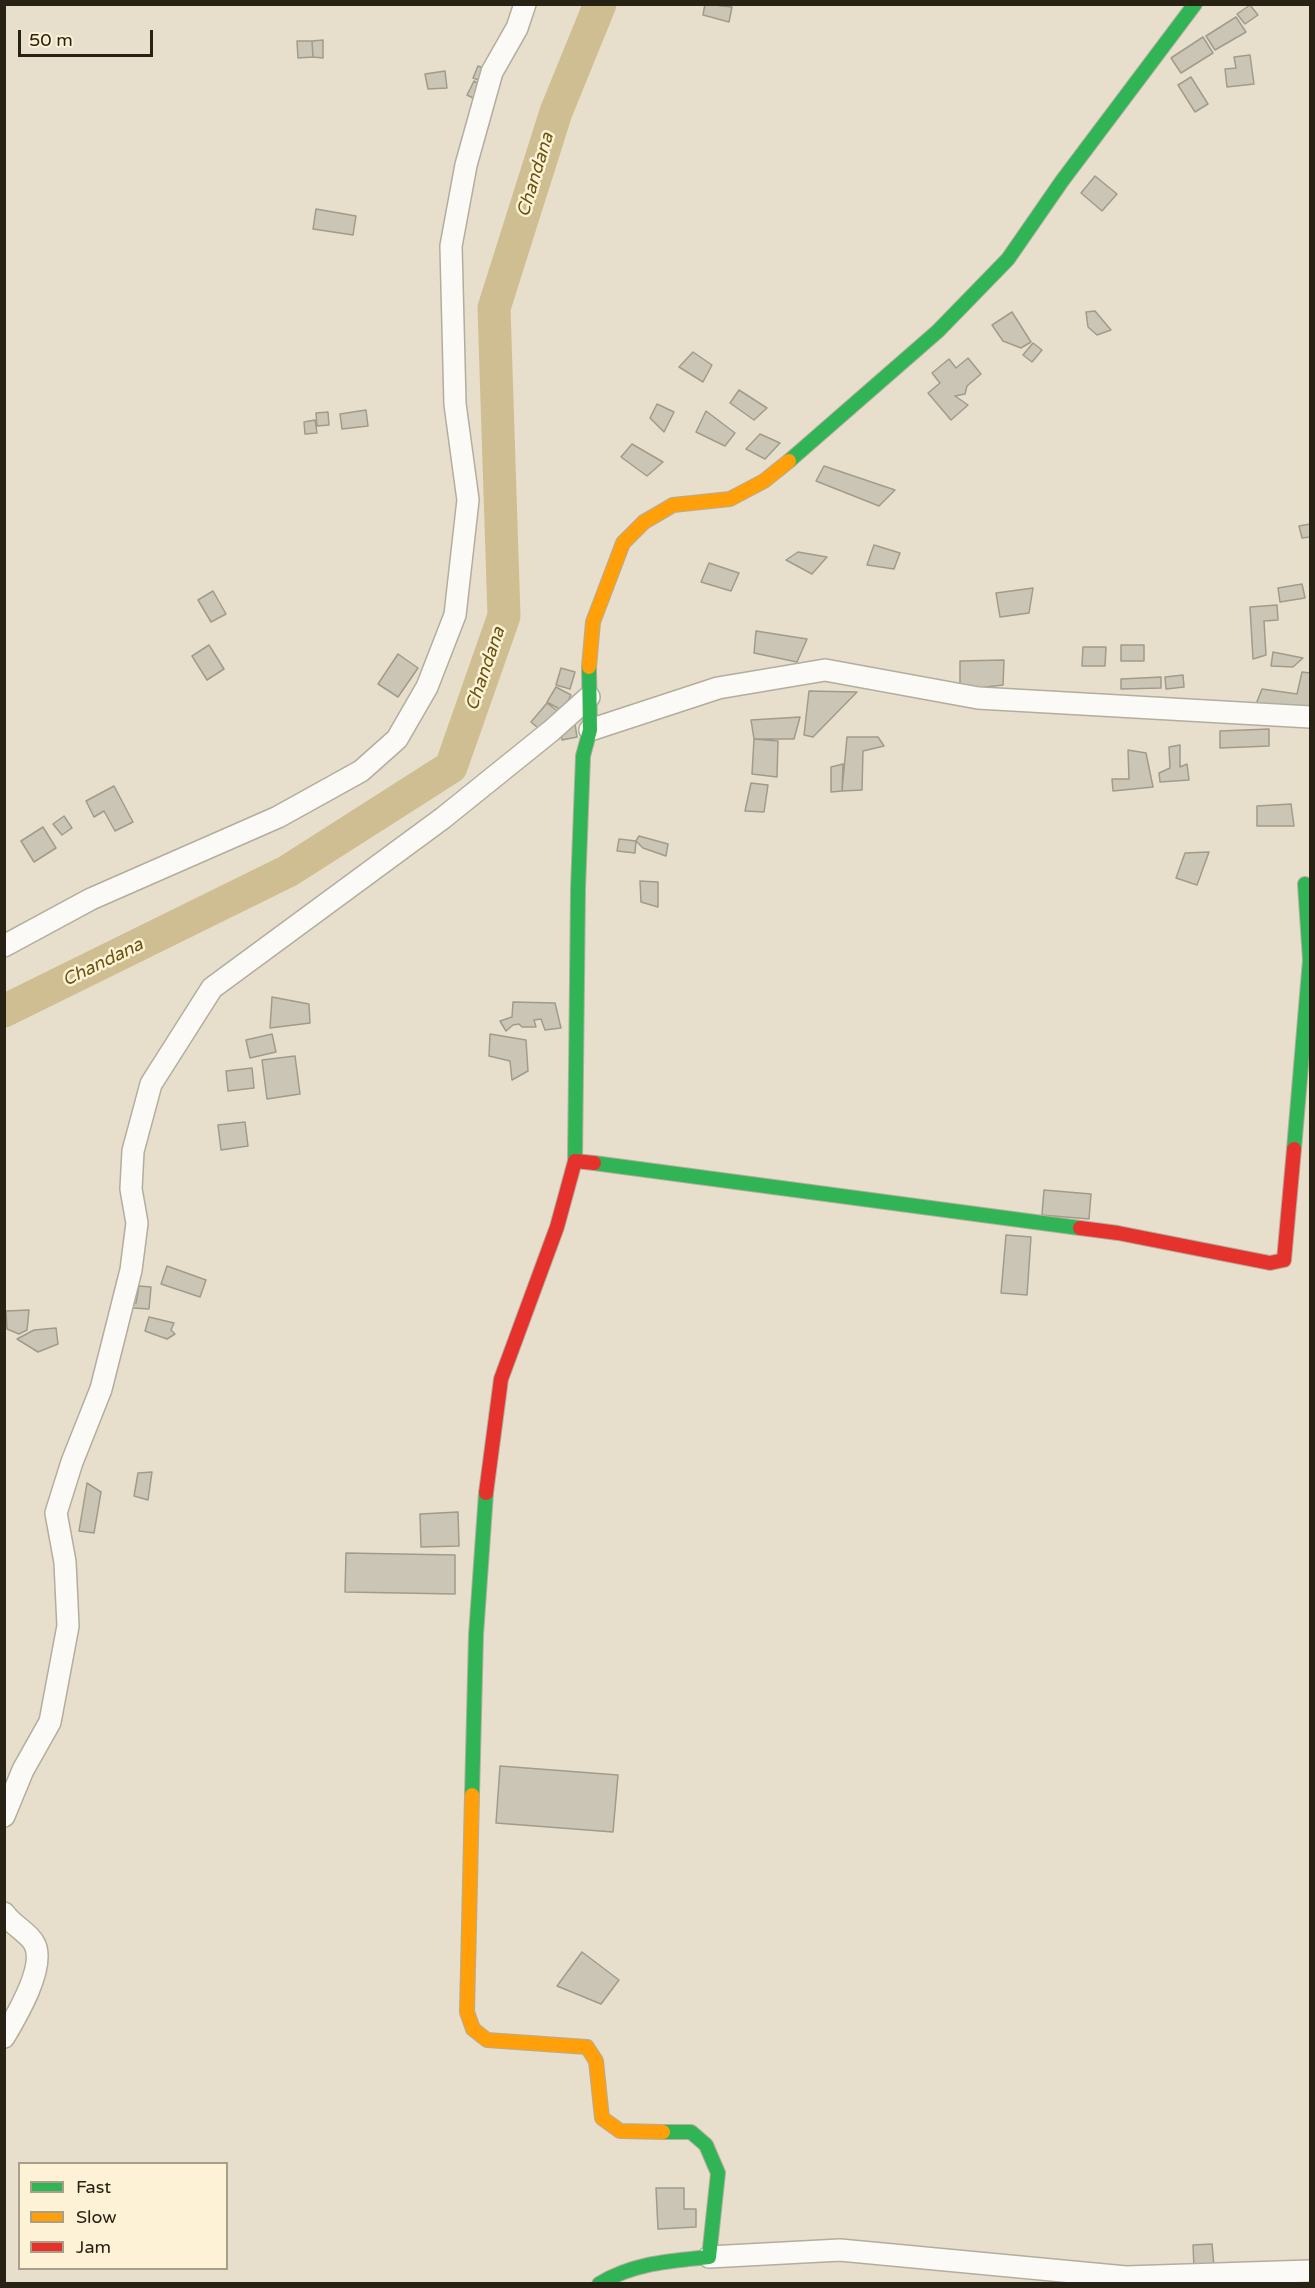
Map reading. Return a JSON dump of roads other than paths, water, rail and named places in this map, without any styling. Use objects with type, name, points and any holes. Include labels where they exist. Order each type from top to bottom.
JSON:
[{"type":"street","points":[[4,946],[91,898],[278,817],[360,771],[397,739],[427,687],[455,615],[468,500],[455,404],[451,246],[466,165],[492,72],[517,28],[525,4]]},
{"type":"street","points":[[709,2258],[718,2172],[706,2145],[691,2132],[620,2131],[602,2118],[596,2061],[587,2047],[487,2040],[473,2029],[468,2012],[476,1635],[487,1481],[501,1379],[557,1227],[575,1161],[578,889],[584,756],[590,730],[588,678],[593,622],[623,543],[644,522],[674,505],[730,499],[764,481],[817,438],[938,331],[1008,260],[1062,181],[1195,4]]},
{"type":"street","points":[[590,730],[718,688],[825,670],[978,698],[1311,717]]},
{"type":"street","points":[[4,1816],[23,1770],[50,1722],[68,1626],[65,1562],[57,1513],[72,1462],[101,1389],[131,1270],[137,1223],[131,1189],[133,1152],[151,1084],[212,988],[443,818],[551,731],[589,697]]},
{"type":"street","points":[[575,1161],[1118,1233],[1270,1263],[1284,1260],[1310,960],[1305,884]]},
{"type":"street","points":[[4,1913],[11,1924],[32,1940],[38,1952],[32,1978],[16,2020],[4,2037]]},
{"type":"street","points":[[598,2283],[612,2274],[654,2262],[840,2250],[1126,2277],[1311,2271]]},
{"type":"waterway","name":"Chandana","points":[[4,1011],[288,871],[451,767],[504,616],[494,308],[556,112],[600,4]]}]
